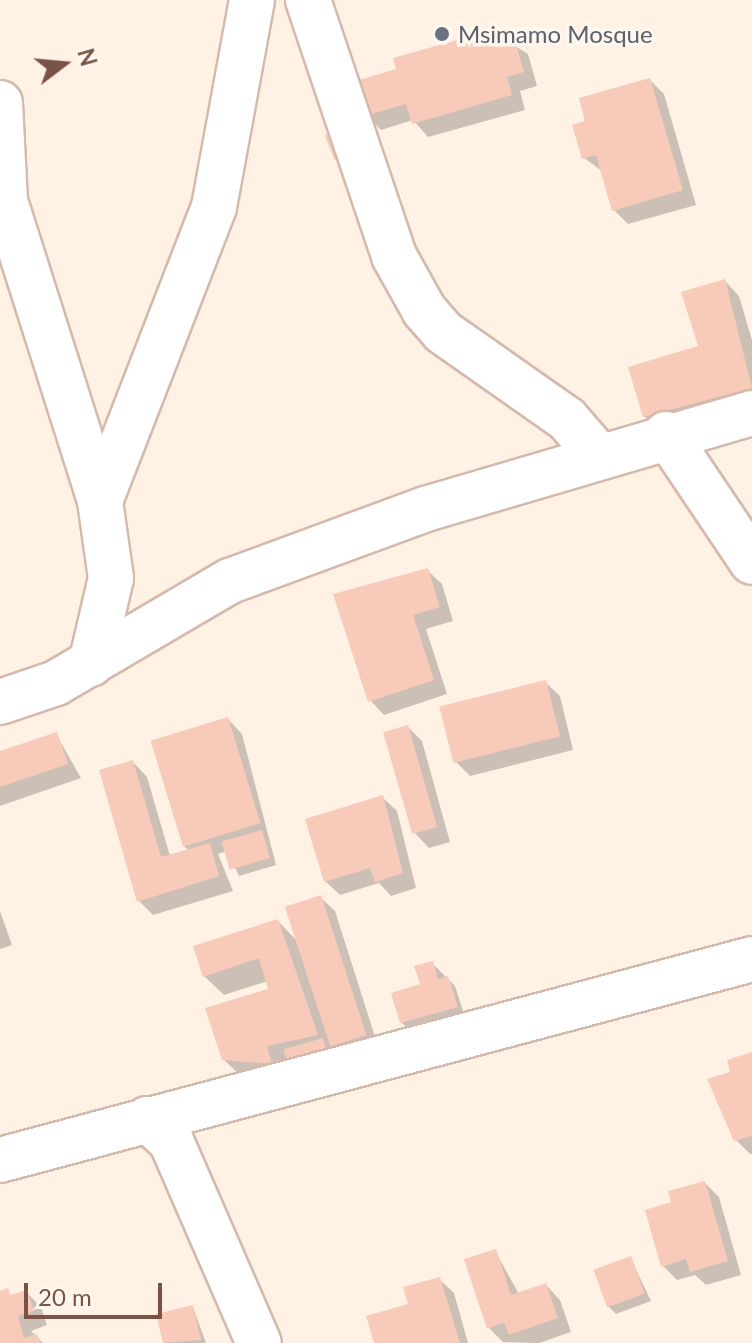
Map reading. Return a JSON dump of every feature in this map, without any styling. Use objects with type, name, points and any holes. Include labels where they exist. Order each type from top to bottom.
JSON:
[{"type":"street","points":[[100,501],[214,207],[252,0]]},
{"type":"street","points":[[308,0],[394,256],[424,310],[567,419],[598,455]]},
{"type":"street","points":[[0,103],[5,201],[100,501],[111,578],[91,664]]},
{"type":"street","points":[[0,702],[91,664],[230,581],[598,455],[752,413]]},
{"type":"street","points":[[666,434],[752,562]]},
{"type":"street","points":[[0,1160],[752,959]]},
{"type":"street","points":[[147,1119],[171,1141],[259,1343]]},
{"type":"building","points":[[493,30],[496,42],[514,37],[524,72],[507,77],[512,95],[412,124],[406,104],[365,116],[356,81],[396,69],[393,58]]},
{"type":"building","points":[[650,78],[683,190],[612,211],[596,155],[582,159],[572,125],[585,121],[579,98]]},
{"type":"building","points":[[345,127],[355,152],[335,160],[325,135]]},
{"type":"building","points":[[725,279],[752,388],[643,417],[628,367],[698,346],[681,292]]},
{"type":"building","points":[[428,568],[440,607],[413,615],[434,680],[368,702],[333,594]]},
{"type":"building","points":[[546,680],[560,736],[453,763],[439,707]]},
{"type":"building","points":[[228,717],[260,823],[183,847],[151,741]]},
{"type":"building","points":[[408,725],[437,827],[412,834],[383,732]]},
{"type":"building","points":[[57,732],[68,764],[0,787],[0,751]]},
{"type":"building","points":[[133,760],[161,857],[210,843],[219,876],[137,902],[99,770]]},
{"type":"building","points":[[383,795],[403,873],[375,882],[370,868],[324,882],[305,819]]},
{"type":"building","points":[[262,830],[270,858],[230,869],[222,842]]},
{"type":"building","points":[[321,895],[366,1035],[330,1047],[285,907]]},
{"type":"building","points":[[278,919],[318,1035],[267,1046],[272,1064],[222,1060],[205,1008],[268,989],[259,958],[203,977],[193,946]]},
{"type":"building","points":[[433,961],[438,979],[448,976],[458,1007],[400,1023],[391,993],[420,984],[414,966]]},
{"type":"building","points":[[323,1038],[329,1059],[290,1070],[284,1049]]},
{"type":"building","points":[[752,1052],[752,1136],[734,1141],[707,1079],[730,1072],[727,1060]]},
{"type":"building","points":[[705,1181],[728,1261],[690,1272],[686,1259],[661,1267],[645,1210],[671,1202],[668,1191]]},
{"type":"building","points":[[496,1249],[511,1295],[546,1283],[558,1318],[509,1335],[504,1323],[487,1329],[464,1259]]},
{"type":"building","points":[[631,1256],[645,1294],[607,1307],[593,1270]]},
{"type":"building","points":[[440,1277],[460,1343],[374,1343],[366,1316],[408,1304],[403,1287]]},
{"type":"building","points":[[8,1288],[10,1295],[27,1290],[34,1311],[18,1316],[24,1338],[37,1334],[40,1343],[0,1343],[0,1291]]},
{"type":"building","points":[[193,1305],[201,1340],[163,1343],[156,1314]]},
{"type":"place","name":"Msimamo Mosque","points":[[442,34]]}]
